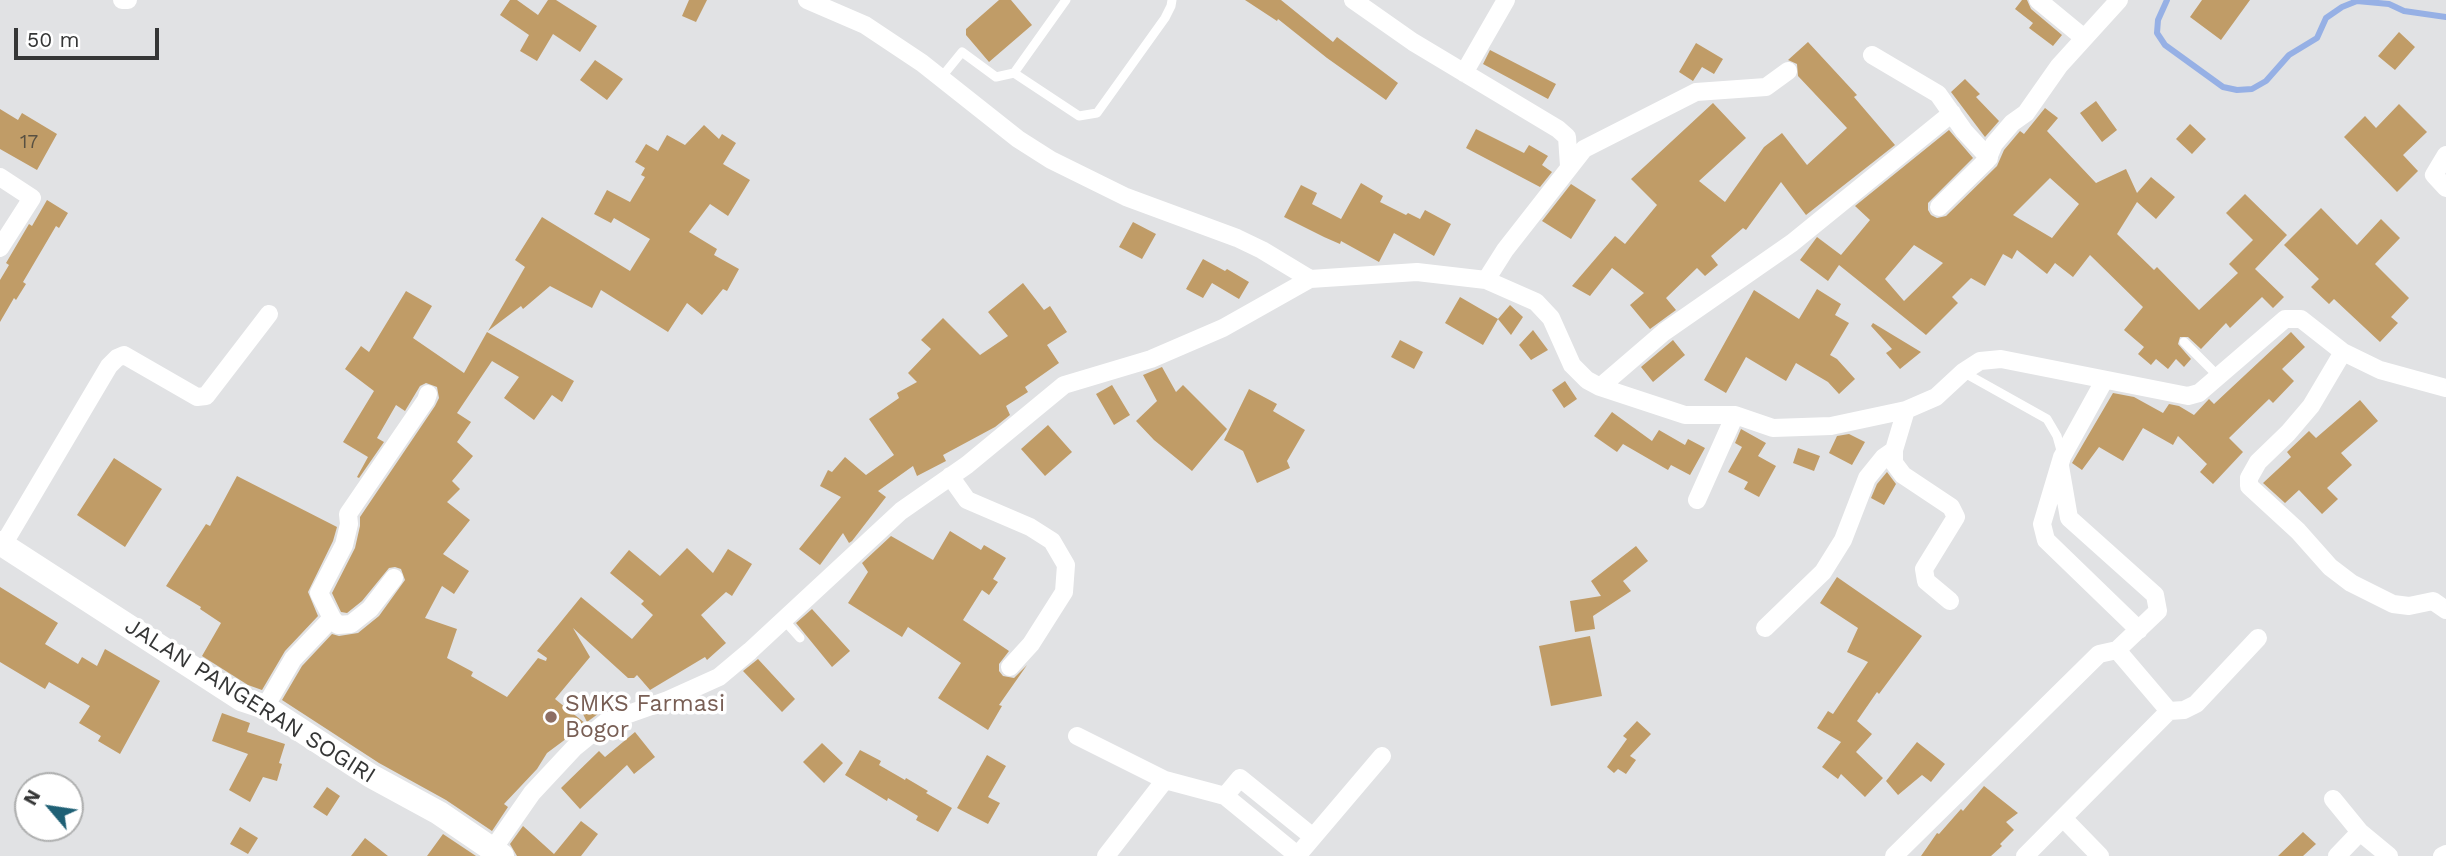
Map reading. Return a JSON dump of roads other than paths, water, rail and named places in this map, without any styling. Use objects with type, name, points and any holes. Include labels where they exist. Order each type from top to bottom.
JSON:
[{"type":"street","points":[[122,0],[128,0]]},
{"type":"street","points":[[807,0],[865,25],[922,63],[993,121],[1051,160],[1126,197],[1262,250],[1310,279]]},
{"type":"street","points":[[1353,0],[1567,137],[1569,166]]},
{"type":"street","points":[[1464,73],[1506,0]]},
{"type":"street","points":[[2038,0],[2084,38]]},
{"type":"street","points":[[1940,208],[1989,158],[1994,144],[2012,123],[2026,113],[2052,76],[2119,0]]},
{"type":"street","points":[[1871,55],[1938,94],[1964,131],[1989,158]]},
{"type":"street","points":[[1486,280],[1505,250],[1584,149],[1696,92],[1766,87],[1788,71]]},
{"type":"street","points":[[1600,387],[1664,332],[1792,243],[1952,113]]},
{"type":"street","points":[[2446,155],[2434,175],[2446,188]]},
{"type":"street","points":[[0,177],[32,198],[0,247]]},
{"type":"street","points":[[498,853],[533,793],[574,748],[606,722],[668,700],[719,677],[901,511],[950,477],[1064,385],[1151,359],[1223,328],[1310,279],[1417,272],[1486,280],[1536,302],[1551,318],[1572,365],[1587,380],[1600,387],[1685,415],[1735,415],[1773,428],[1830,426],[1906,410],[1936,397],[1962,372],[1980,361],[2001,359],[2188,396],[2199,393],[2286,320],[2301,319],[2343,352],[2380,370],[2446,388]]},
{"type":"street","points":[[1,544],[109,366],[117,358],[124,355],[197,397],[206,396],[269,314]]},
{"type":"street","points":[[2343,352],[2311,406],[2258,462],[2249,478],[2249,486],[2298,531],[2330,567],[2351,583],[2393,604],[2409,606],[2433,601],[2446,610]]},
{"type":"street","points":[[2104,381],[2061,461],[2042,524],[2046,540],[2139,631]]},
{"type":"street","points":[[394,578],[370,609],[351,624],[338,625],[319,593],[344,545],[348,514],[428,394]]},
{"type":"street","points":[[1906,410],[1894,450],[1895,463],[1903,475],[1954,512],[1956,517],[1924,569],[1926,581],[1950,601]]},
{"type":"street","points":[[1697,500],[1735,415]]},
{"type":"street","points":[[1765,628],[1823,572],[1843,540],[1867,478],[1884,457],[1894,450]]},
{"type":"street","points":[[1894,856],[2099,654],[2117,650],[2158,611],[2155,595],[2069,518],[2061,461]]},
{"type":"street","points":[[950,477],[967,500],[1030,527],[1052,541],[1066,565],[1065,592],[1031,644],[1010,667]]},
{"type":"street","name":"JALAN PANGERAN SOGIRI","points":[[1,544],[241,699],[265,707],[371,776],[439,813],[498,853]]},
{"type":"street","points":[[265,707],[293,659],[332,618]]},
{"type":"street","points":[[2025,856],[2169,711],[2184,710],[2196,704],[2258,638]]},
{"type":"street","points":[[2117,650],[2169,711]]},
{"type":"street","points":[[1077,736],[1165,780],[1225,796],[1297,856],[1382,756]]},
{"type":"street","points":[[1225,796],[1240,778],[1313,837]]},
{"type":"street","points":[[1110,855],[1165,780]]},
{"type":"street","points":[[2333,799],[2360,832],[2389,856]]},
{"type":"street","points":[[2063,818],[2100,856]]},
{"type":"street","points":[[2337,856],[2360,832]]},
{"type":"lane","points":[[940,79],[962,51],[996,77],[1014,73],[1066,0]]},
{"type":"lane","points":[[1014,73],[1079,116],[1097,113],[1165,18],[1172,0]]},
{"type":"lane","points":[[2184,342],[2218,376]]},
{"type":"lane","points":[[1962,372],[2047,419],[2057,436],[2061,461]]},
{"type":"lane","points":[[783,619],[800,638]]},
{"type":"waterway","points":[[2167,0],[2158,20],[2157,33],[2165,45],[2223,87],[2237,90],[2252,89],[2266,81],[2289,55],[2317,38],[2326,18],[2357,1],[2389,4],[2404,11],[2446,17]]},
{"type":"place","name":"SMKS Farmasi Bogor","points":[[551,717]]}]
